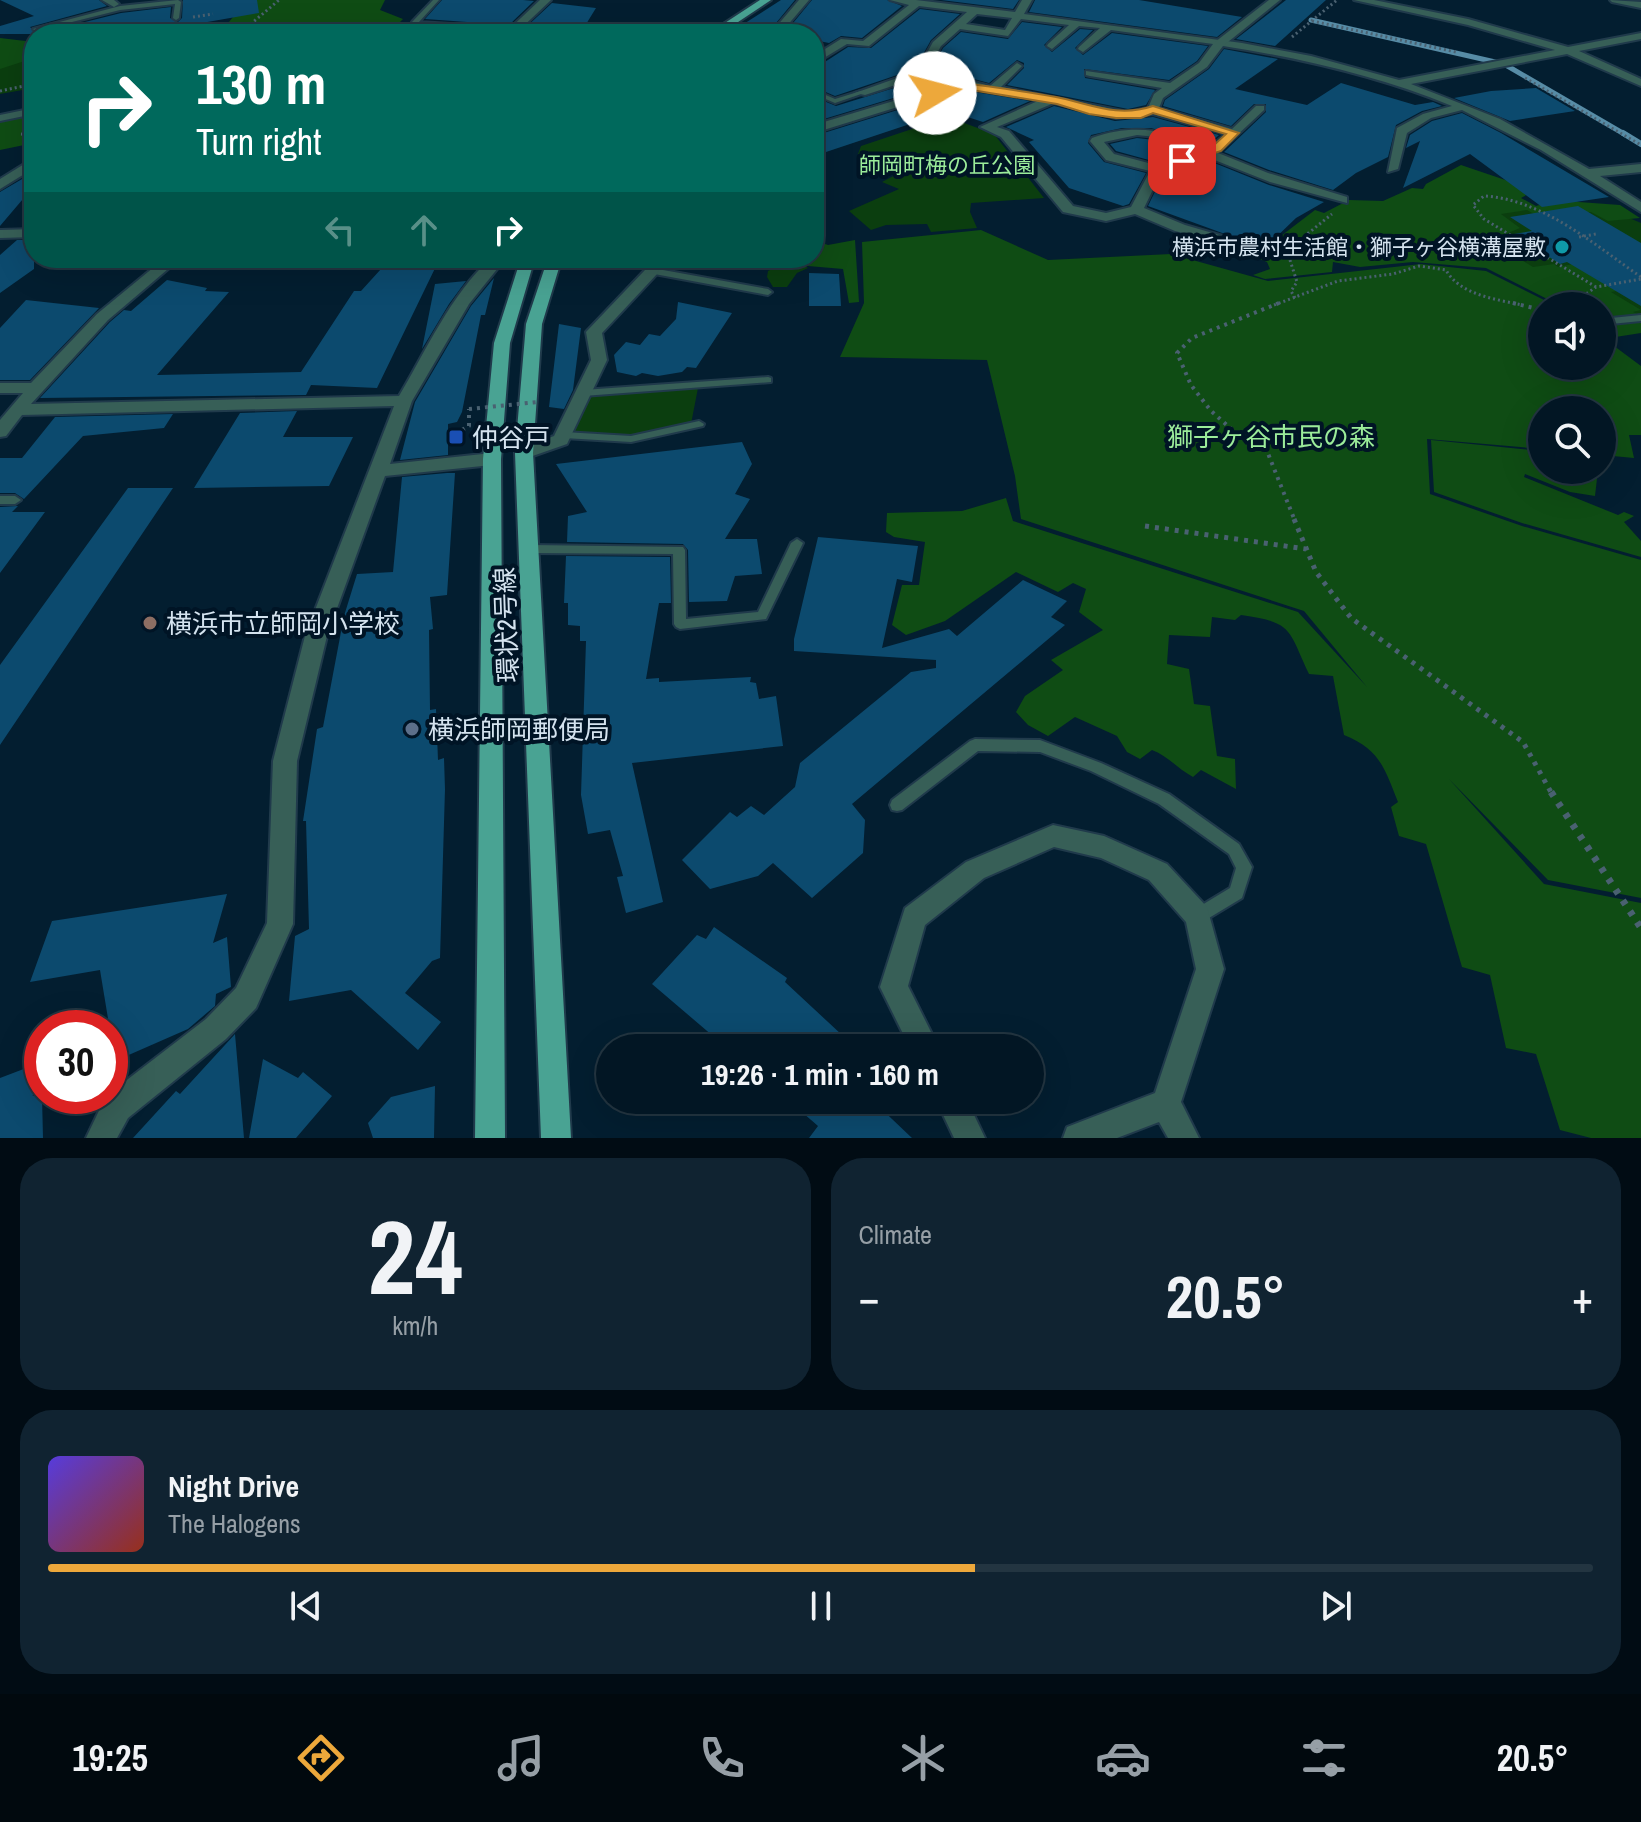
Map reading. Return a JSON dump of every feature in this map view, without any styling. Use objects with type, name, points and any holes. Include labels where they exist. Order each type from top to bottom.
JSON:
[{"type":"main road","points":[[718,24],[747,0]]},
{"type":"main road","points":[[722,24],[766,0]]},
{"type":"main road","name":"環状2号線","points":[[490,1138],[492,459],[502,343],[525,268]]},
{"type":"main road","name":"環状2号線","points":[[552,268],[534,324],[524,453],[556,1138]]},
{"type":"street","points":[[520,24],[546,0]]},
{"type":"street","points":[[784,24],[804,0]]},
{"type":"street","points":[[895,0],[960,4],[974,11],[1078,22],[1272,53],[1363,72],[1463,106],[1549,149],[1641,208]]},
{"type":"street","points":[[955,25],[1008,33],[1027,0]]},
{"type":"street","points":[[1153,110],[1158,96],[1203,65],[1219,44],[1275,0]]},
{"type":"street","points":[[1359,0],[1514,33],[1569,50],[1641,83]]},
{"type":"street","points":[[1615,0],[1641,5]]},
{"type":"street","points":[[824,55],[845,41],[865,44],[917,3]]},
{"type":"street","points":[[924,72],[937,44],[974,11]]},
{"type":"street","points":[[1052,46],[1078,22]]},
{"type":"street","points":[[1083,49],[1108,27]]},
{"type":"street","points":[[1400,83],[1641,36]]},
{"type":"street","points":[[992,90],[1017,66]]},
{"type":"street","points":[[861,93],[924,72],[958,85],[1051,100],[1116,115],[1153,110],[1234,133]]},
{"type":"street","points":[[1090,73],[1171,86]]},
{"type":"street","points":[[824,126],[958,85]]},
{"type":"street","points":[[1051,100],[986,127],[1005,134],[1068,209],[1106,217],[1136,210],[1180,228],[1235,244]]},
{"type":"street","points":[[1392,169],[1401,131],[1427,116],[1463,106]]},
{"type":"street","points":[[1260,108],[1226,144],[1207,152],[1157,169],[1110,157],[1096,141],[1114,131],[1153,131],[1184,140],[1207,152],[1251,172],[1342,200]]},
{"type":"street","points":[[0,118],[24,113]]},
{"type":"street","points":[[1587,173],[1641,168]]},
{"type":"street","points":[[0,185],[24,169]]},
{"type":"street","points":[[1136,210],[1157,169]]},
{"type":"street","points":[[0,234],[24,233]]},
{"type":"street","points":[[0,432],[72,344],[114,304],[161,268]]},
{"type":"street","points":[[101,1138],[117,1107],[216,1029],[246,998],[280,924],[285,761],[316,636],[404,401],[462,304],[488,268]]},
{"type":"street","points":[[524,453],[561,440],[599,360],[594,332],[651,268]]},
{"type":"street","points":[[0,388],[34,388]]},
{"type":"street","points":[[17,410],[404,401]]},
{"type":"street","points":[[377,471],[492,459]]},
{"type":"street","points":[[918,1034],[894,987],[914,917],[975,870],[1053,836],[1104,847],[1158,872],[1198,916],[1210,969],[1166,1104],[1184,1138]]},
{"type":"street","points":[[1078,1138],[1166,1104]]},
{"type":"street","points":[[958,1114],[970,1138]]},
{"type":"lane","points":[[425,24],[414,23],[436,0]]},
{"type":"lane","points":[[52,24],[114,4],[178,2],[176,18]]},
{"type":"lane","points":[[824,96],[835,101],[861,93]]},
{"type":"lane","points":[[667,268],[768,292]]},
{"type":"lane","points":[[1616,320],[1641,318]]},
{"type":"lane","points":[[583,393],[768,380]]},
{"type":"lane","points":[[564,435],[631,439],[699,424]]},
{"type":"lane","points":[[0,500],[15,500]]},
{"type":"lane","points":[[530,549],[679,550],[680,624],[762,616],[797,543]]},
{"type":"lane","points":[[897,805],[975,745],[1040,746],[1096,767],[1164,799],[1234,849],[1244,867],[1236,893],[1198,916]]},
{"type":"path","points":[[251,24],[279,0]]},
{"type":"path","points":[[1272,53],[1337,0]]},
{"type":"path","points":[[0,91],[24,86]]},
{"type":"path","points":[[1596,287],[1484,219],[1473,205],[1475,199],[1485,193],[1500,194],[1526,203],[1641,278]]},
{"type":"path","points":[[1295,298],[1291,291],[1297,282],[1289,257],[1306,235],[1341,207],[1342,200]]},
{"type":"path","points":[[1579,237],[1596,234]]},
{"type":"path","points":[[1528,307],[1490,298],[1454,284],[1446,270],[1419,266],[1393,274],[1338,281],[1214,328],[1192,338],[1177,353],[1185,379],[1199,400],[1237,435],[1267,451],[1316,572],[1351,618],[1523,742],[1564,814],[1641,928]]},
{"type":"path","points":[[1589,292],[1596,287],[1641,278]]},
{"type":"path","points":[[462,430],[469,426],[469,409],[538,402]]},
{"type":"path","points":[[1145,526],[1307,549]]},
{"type":"green space","points":[[232,0],[385,0],[380,10],[403,19],[398,24],[227,24],[233,17]]},
{"type":"green space","points":[[0,38],[24,41],[24,61],[0,69]]},
{"type":"green space","points":[[24,49],[24,90],[0,94],[0,55]]},
{"type":"green space","points":[[24,117],[24,145],[0,150],[0,122]]},
{"type":"green space","name":"師岡町梅の丘公園","points":[[948,117],[994,134],[1044,198],[971,203],[970,212],[977,228],[931,232],[927,224],[886,225],[871,230],[849,211],[899,189],[882,182],[901,172],[858,154],[861,146]]},
{"type":"green space","points":[[1461,165],[1535,190],[1521,198],[1536,206],[1552,201],[1543,192],[1579,202],[1620,205],[1640,218],[1608,221],[1591,212],[1539,217],[1527,210],[1501,214],[1520,228],[1508,233],[1508,239],[1524,248],[1508,252],[1533,267],[1554,264],[1558,267],[1603,258],[1629,289],[1611,292],[1533,292],[1486,268],[1413,262],[1360,267],[1333,262],[1332,272],[1265,279],[1253,275],[1270,269],[1267,262],[1232,248],[1240,242],[1259,249],[1263,245],[1271,247],[1315,210],[1324,213],[1349,200],[1383,201],[1412,188],[1423,189],[1426,184]]},
{"type":"green space","points":[[1543,208],[1611,210],[1641,223],[1641,326],[1616,306],[1616,292],[1597,292],[1577,276],[1527,272],[1500,238],[1491,214]]},
{"type":"green space","name":"獅子ヶ谷市民の森","points":[[981,230],[1048,260],[1171,254],[1268,281],[1421,264],[1486,271],[1528,292],[1528,380],[1616,380],[1616,347],[1641,366],[1641,435],[1629,435],[1634,458],[1616,456],[1616,396],[1528,396],[1528,448],[1427,439],[1430,494],[1522,526],[1641,560],[1641,898],[1548,880],[1449,779],[1544,884],[1641,903],[1641,1138],[1591,1138],[1560,1130],[1536,1054],[1506,1048],[1490,975],[1462,967],[1426,844],[1399,836],[1391,807],[1398,802],[1384,769],[1366,747],[1344,735],[1333,676],[1309,674],[1292,637],[1280,625],[1241,615],[1235,620],[1212,617],[1210,637],[1169,635],[1167,664],[1189,669],[1194,704],[1210,706],[1217,756],[1235,759],[1236,789],[1201,770],[1193,777],[1152,750],[1140,759],[1127,752],[1117,736],[1075,717],[1048,736],[1028,725],[1016,712],[1025,696],[1063,670],[1051,660],[1103,630],[1079,612],[1086,589],[1073,583],[1058,592],[1016,572],[945,621],[906,635],[892,625],[902,585],[919,585],[925,542],[894,537],[886,532],[887,513],[962,511],[1006,498],[1013,521],[1298,612],[1367,687],[1304,611],[1021,519],[1015,476],[987,360],[840,357],[864,303],[862,242]]},
{"type":"green space","points":[[855,240],[859,302],[849,303],[843,269],[824,267],[824,244]]},
{"type":"green space","points":[[774,268],[808,268],[797,273],[787,287],[773,287],[767,277],[768,271]]},
{"type":"green space","points":[[1616,295],[1641,310],[1633,312],[1641,316],[1641,333],[1616,337]]},
{"type":"green space","points":[[698,388],[691,424],[631,436],[570,432],[586,396]]},
{"type":"green space","points":[[1431,440],[1528,450],[1528,475],[1524,477],[1528,479],[1528,484],[1541,484],[1618,515],[1624,512],[1634,516],[1624,522],[1641,541],[1641,557],[1522,523],[1434,492]]},
{"type":"green space","points":[[1550,484],[1596,484],[1595,496],[1570,492]]},
{"type":"building","points":[[0,0],[99,0],[107,6],[41,24],[24,24],[24,34],[0,34],[0,26],[34,16]]},
{"type":"building","points":[[183,0],[257,0],[259,13],[196,24],[77,24],[121,13],[171,7],[170,18],[178,22],[182,18]]},
{"type":"building","points":[[442,0],[534,1],[510,24],[425,19]]},
{"type":"building","points":[[781,0],[795,0],[775,24],[744,24]]},
{"type":"building","points":[[812,0],[887,0],[902,6],[862,38],[841,36],[829,43],[824,42],[824,24],[792,24]]},
{"type":"building","points":[[941,0],[1019,0],[1013,9]]},
{"type":"building","points":[[1035,0],[1139,0],[1242,17],[1217,37],[1029,12]]},
{"type":"building","points":[[1286,0],[1326,0],[1275,46],[1236,39]]},
{"type":"building","points":[[552,3],[596,8],[586,24],[529,24]]},
{"type":"building","points":[[920,9],[960,14],[931,40],[915,69],[835,96],[824,91],[824,63],[848,47],[871,48]]},
{"type":"building","points":[[1022,22],[1062,27],[1044,45],[1052,52],[1080,29],[1093,30],[1075,48],[1083,55],[1112,33],[1208,46],[1197,61],[1169,80],[1084,69],[1085,78],[1155,90],[1146,105],[1128,109],[1007,85],[1024,68],[1024,63],[1017,60],[989,83],[932,68],[943,48],[961,32],[1008,39]]},
{"type":"building","points":[[1224,49],[1278,59],[1235,89],[1307,105],[1341,83],[1415,105],[1433,102],[1442,106],[1422,111],[1396,125],[1388,157],[1356,173],[1333,190],[1224,152],[1266,112],[1266,104],[1254,104],[1231,126],[1163,106],[1165,100],[1209,69]]},
{"type":"building","points":[[923,79],[940,84],[824,119],[824,101],[836,106]]},
{"type":"building","points":[[1536,88],[1575,111],[1510,121],[1454,98],[1491,91]]},
{"type":"building","points":[[962,90],[1030,101],[983,122],[949,111],[824,153],[824,133]]},
{"type":"building","points":[[1054,106],[1115,121],[1153,117],[1219,135],[1208,145],[1151,128],[1122,128],[1091,135],[1088,143],[1104,162],[1146,173],[1129,204],[1123,206],[1069,188],[1029,142],[1034,140],[1006,127]]},
{"type":"building","points":[[1462,113],[1609,197],[1542,207],[1470,154],[1403,188],[1420,141],[1406,148],[1410,135],[1432,121]]},
{"type":"building","points":[[1137,138],[1155,140],[1187,152],[1156,162],[1116,151],[1110,144]]},
{"type":"building","points":[[1207,160],[1269,185],[1324,202],[1296,218],[1268,245],[1258,246],[1148,206],[1164,173]]},
{"type":"building","points":[[24,178],[24,198],[0,226],[0,192]]},
{"type":"building","points":[[1578,206],[1641,243],[1641,306],[1567,262],[1560,264],[1514,234],[1532,231],[1510,217]]},
{"type":"building","points":[[17,240],[24,240],[24,268],[34,269],[0,293],[0,255]]},
{"type":"building","points":[[382,268],[435,268],[377,388],[311,385],[306,395],[40,398],[110,322],[124,310],[131,311],[167,280],[207,288],[205,291],[229,292],[157,375],[301,372],[354,291],[361,291]]},
{"type":"building","points":[[809,273],[839,274],[841,306],[809,306]]},
{"type":"building","points":[[494,278],[485,315],[481,315],[462,412],[457,422],[448,424],[448,455],[400,460],[415,402],[471,306]]},
{"type":"building","points":[[466,281],[449,304],[422,349],[435,284]]},
{"type":"building","points":[[26,300],[99,308],[30,380],[0,380],[0,328]]},
{"type":"building","points":[[678,302],[732,313],[696,368],[687,367],[682,372],[658,376],[617,372],[614,355],[626,342],[640,345],[649,334],[660,336],[676,319]]},
{"type":"building","points":[[559,324],[581,328],[573,390],[564,409],[549,407]]},
{"type":"building","points":[[297,411],[283,437],[353,437],[329,486],[194,488],[240,413]]},
{"type":"building","points":[[173,414],[164,428],[83,436],[24,499],[15,493],[0,493],[0,458],[22,458],[55,417]]},
{"type":"building","points":[[742,442],[752,464],[735,494],[750,499],[725,539],[757,539],[762,574],[735,576],[727,601],[689,602],[688,550],[683,544],[567,542],[568,516],[587,512],[556,464]]},
{"type":"building","points":[[455,473],[447,595],[430,597],[433,629],[429,630],[430,710],[436,709],[438,760],[444,758],[440,958],[432,961],[405,993],[441,1022],[418,1050],[351,990],[289,1001],[295,936],[309,929],[306,821],[303,821],[317,729],[323,727],[344,616],[357,574],[393,572],[402,477]]},
{"type":"building","points":[[128,488],[173,488],[0,745],[0,665]]},
{"type":"building","points":[[18,506],[12,512],[45,512],[0,573],[0,507]]},
{"type":"building","points":[[818,537],[918,546],[912,582],[897,579],[882,648],[949,629],[957,636],[1023,580],[1067,601],[1051,617],[1065,625],[852,804],[865,820],[863,853],[812,898],[773,863],[758,876],[710,889],[682,860],[730,812],[737,817],[751,806],[764,815],[795,787],[800,763],[911,672],[936,668],[936,660],[794,651],[794,639]]},
{"type":"building","points":[[566,556],[670,557],[671,603],[659,603],[646,679],[659,678],[659,682],[751,677],[750,682],[756,683],[759,699],[776,696],[783,746],[632,763],[663,902],[626,913],[617,877],[623,876],[610,830],[588,834],[581,795],[586,641],[580,641],[580,626],[568,625],[568,603],[564,603]]},
{"type":"building","points":[[227,894],[213,943],[227,937],[231,987],[216,994],[215,1006],[188,1029],[128,1055],[128,1010],[107,1010],[100,970],[30,982],[52,921]]},
{"type":"building","points":[[714,927],[787,978],[785,982],[841,1034],[711,1034],[652,984],[697,935],[706,939]]},
{"type":"building","points":[[235,1034],[244,1138],[133,1138],[176,1091],[180,1094]]},
{"type":"building","points":[[263,1059],[298,1078],[303,1072],[332,1096],[296,1138],[249,1138]]},
{"type":"building","points":[[24,1069],[24,1114],[42,1114],[43,1138],[0,1138],[0,1078]]},
{"type":"building","points":[[435,1086],[434,1138],[373,1138],[368,1123],[391,1097]]},
{"type":"building","points":[[804,1114],[887,1114],[912,1138],[809,1138],[818,1126]]},
{"type":"waterway","points":[[1311,20],[1504,64],[1626,135]]},
{"type":"waterway","points":[[1623,133],[1641,144]]},
{"type":"place","name":"横浜市農村生活館・獅子ヶ谷横溝屋敷","points":[[1562,247]]},
{"type":"place","name":"仲谷戸","points":[[456,437]]},
{"type":"place","name":"横浜市立師岡小学校","points":[[150,623]]},
{"type":"place","name":"横浜師岡郵便局","points":[[412,729]]},
{"type":"route","points":[[935,93],[958,85],[1059,101],[1089,111],[1116,115],[1153,110],[1234,133],[1226,144],[1217,149],[1182,161]]}]
